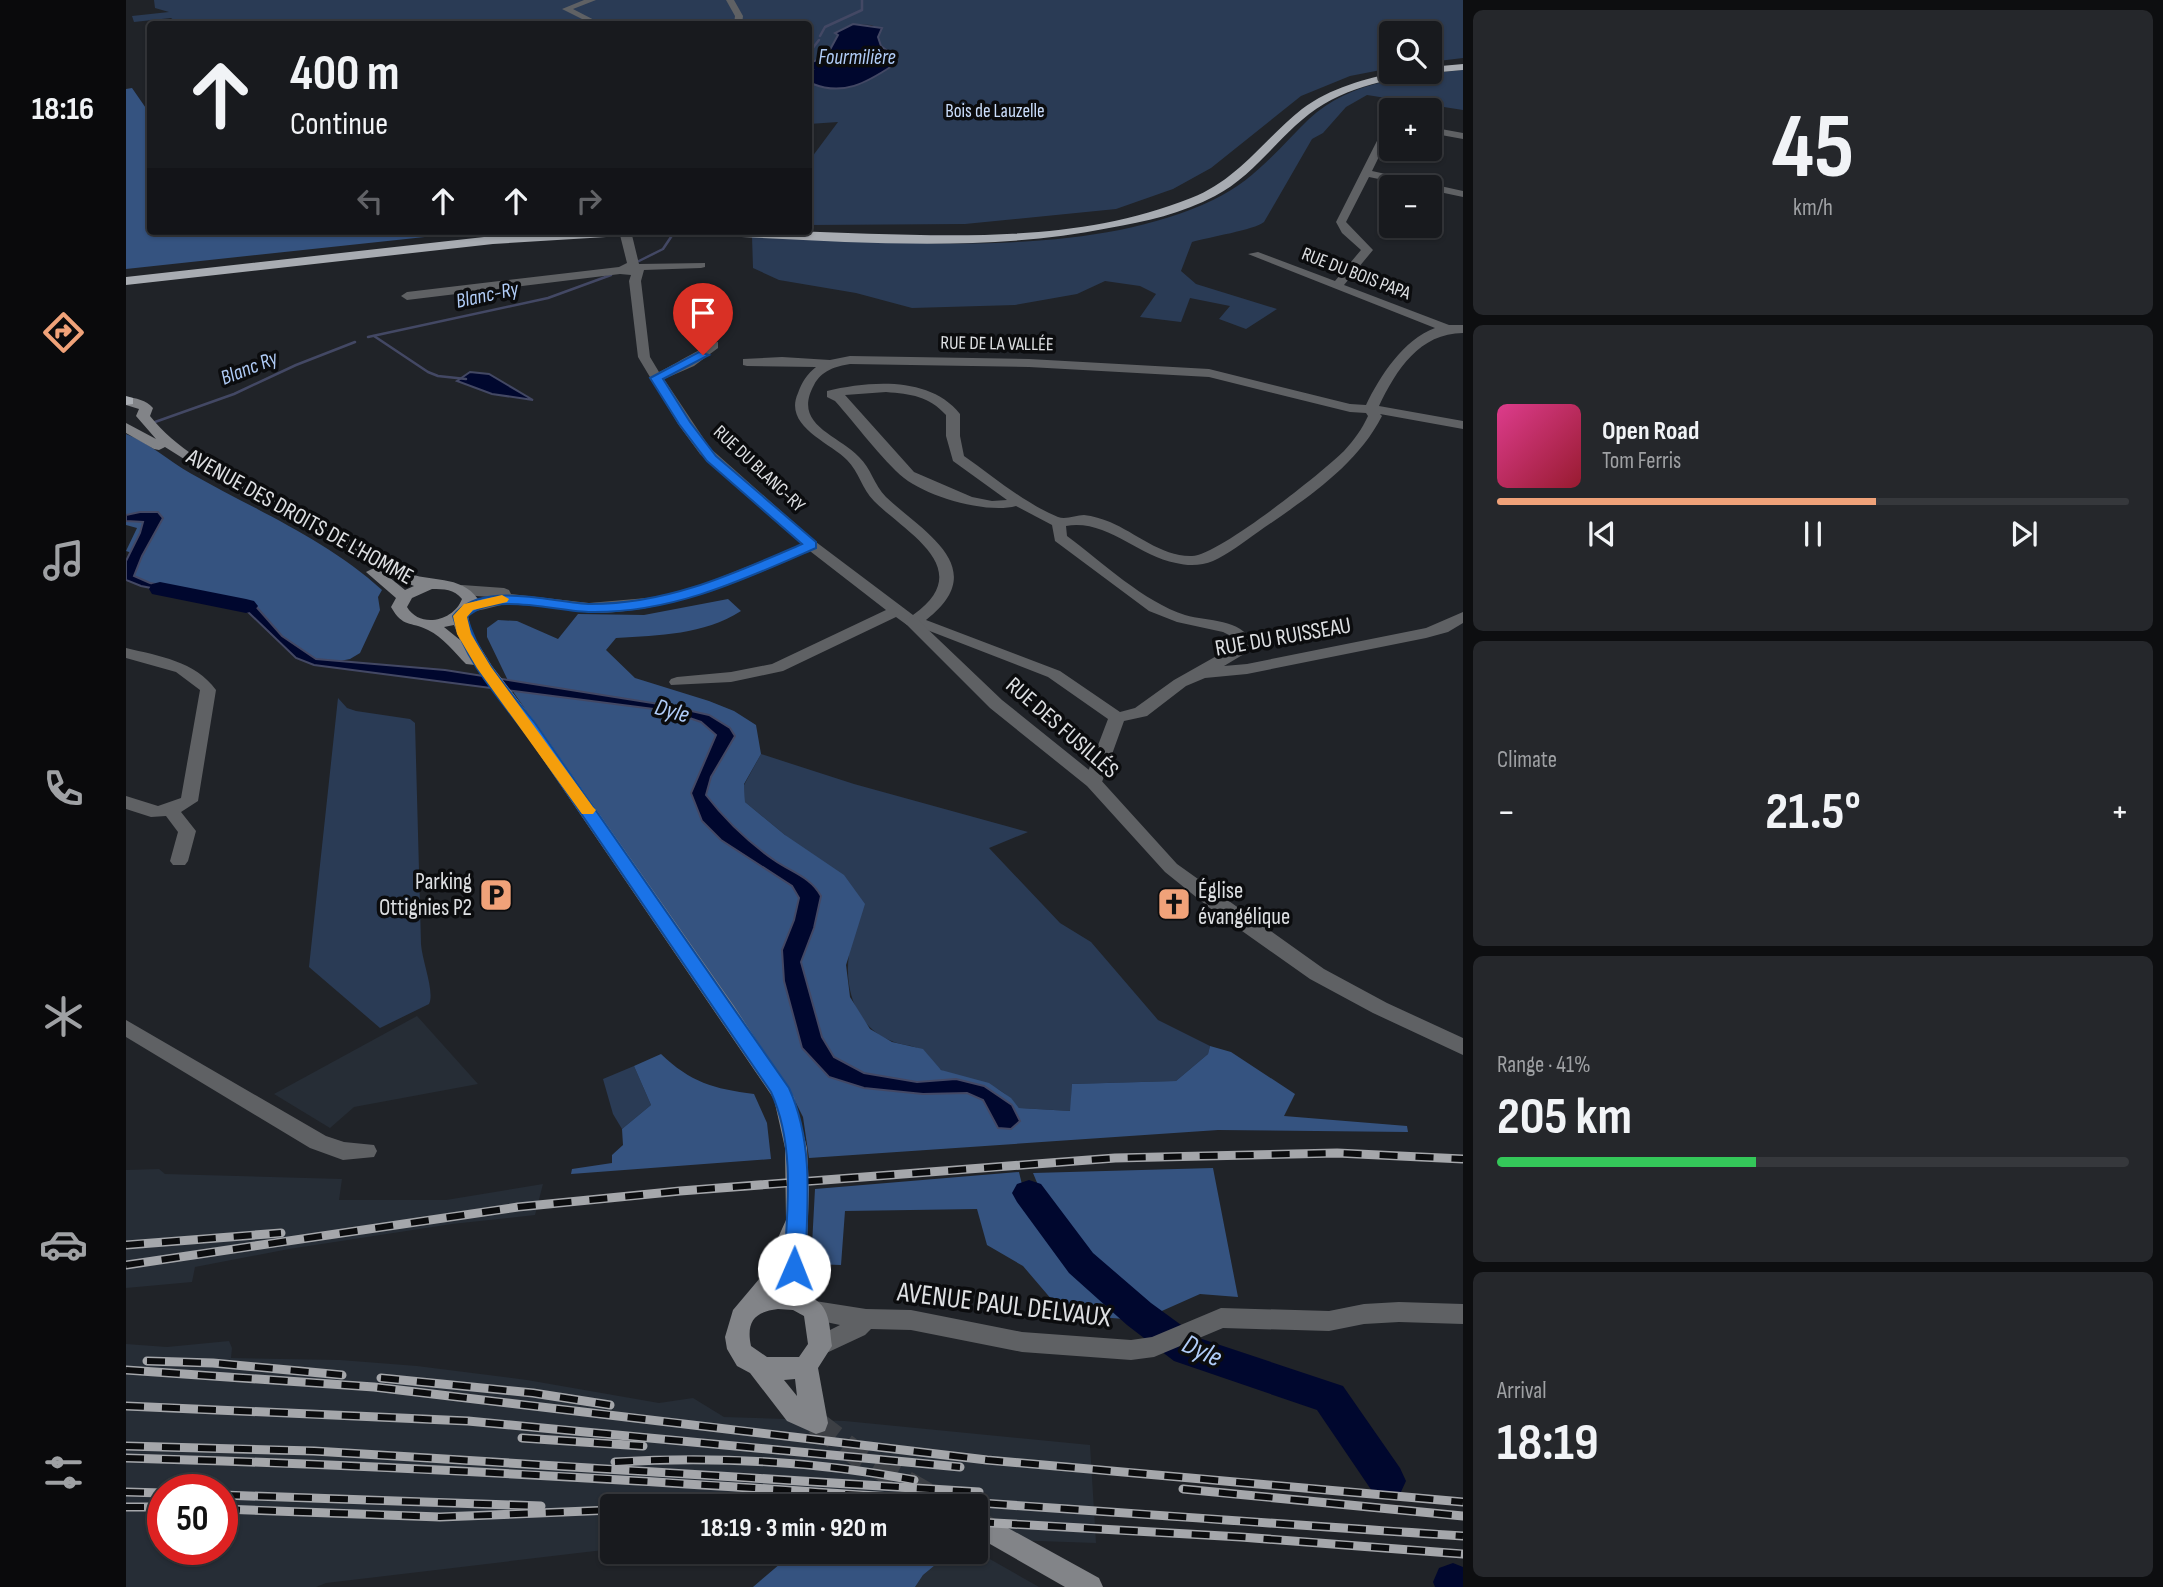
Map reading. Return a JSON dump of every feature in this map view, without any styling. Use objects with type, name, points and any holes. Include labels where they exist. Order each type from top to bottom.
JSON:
[{"type":"highway","points":[[1442,67],[1463,65]]},
{"type":"highway","points":[[812,230],[831,233],[1012,230],[1102,220],[1152,209],[1199,191],[1231,170],[1280,123],[1310,99],[1352,81],[1379,75]]},
{"type":"highway","points":[[812,233],[1016,236],[1086,229],[1154,215],[1222,188],[1245,173],[1293,124],[1320,102],[1362,84],[1379,80]]},
{"type":"highway","points":[[126,274],[494,235]]},
{"type":"highway","points":[[126,281],[554,235]]},
{"type":"highway","points":[[126,290],[183,274]]},
{"type":"main road","name":"AVENUE DES DROITS DE L'HOMME","points":[[127,401],[146,408],[144,416],[159,433],[203,466],[323,529],[392,572],[429,585],[449,585],[462,590]]},
{"type":"main road","points":[[126,425],[144,416]]},
{"type":"main road","name":"AVENUE DES DROITS DE L'HOMME","points":[[126,425],[192,470],[314,535],[381,577],[404,597]]},
{"type":"main road","points":[[429,585],[404,597],[400,605],[402,614],[412,621],[430,624],[448,621],[464,611]]},
{"type":"main road","points":[[462,590],[470,599],[464,611],[464,634],[485,668],[779,1088],[788,1106],[795,1135],[798,1190],[794,1269],[820,1346],[806,1366],[808,1390],[817,1423],[796,1413],[760,1369],[744,1356],[738,1339],[740,1320],[764,1292],[796,1217]]},
{"type":"main road","points":[[430,624],[449,638],[475,664],[485,668]]},
{"type":"main road","points":[[754,1304],[772,1298],[807,1306]]},
{"type":"main road","points":[[760,1369],[783,1371],[806,1366]]},
{"type":"main road","points":[[999,1535],[1090,1587]]},
{"type":"street","points":[[592,0],[566,9],[592,21]]},
{"type":"street","points":[[730,0],[739,16],[738,21]]},
{"type":"street","points":[[1442,132],[1463,136]]},
{"type":"street","points":[[1338,285],[1367,250],[1346,231],[1342,222],[1379,146]]},
{"type":"street","points":[[1365,173],[1463,194]]},
{"type":"street","name":"RUE DU BLANC-RY","points":[[626,235],[643,354],[685,424],[712,458],[811,545],[912,622],[932,626],[1043,668],[1076,687],[1117,718]]},
{"type":"street","name":"RUE DU BOIS PAPA","points":[[1254,254],[1445,328]]},
{"type":"street","points":[[407,296],[518,279],[587,276],[631,269],[701,265]]},
{"type":"street","points":[[832,394],[848,390],[895,390],[919,391],[936,398],[953,414],[958,458],[1017,501],[1059,523],[1091,521],[1173,558],[1196,560],[1215,553],[1322,480],[1372,424],[1375,415],[1371,410],[1409,349],[1428,335],[1445,328],[1463,329]]},
{"type":"street","points":[[656,378],[690,363],[714,345]]},
{"type":"street","name":"RUE DE LA VALLÉE","points":[[747,362],[832,364],[850,360],[1029,363],[1209,373],[1342,406],[1384,410],[1463,425]]},
{"type":"street","points":[[832,364],[821,386],[840,398],[909,475],[984,504],[1001,505],[1017,501]]},
{"type":"street","points":[[832,364],[813,376],[803,394],[801,404],[804,417],[816,433],[853,458],[874,494],[930,541],[944,559],[946,572],[943,588],[932,608],[912,622]]},
{"type":"street","points":[[1059,523],[1060,538],[1154,608],[1171,616],[1223,626],[1241,635],[1245,643],[1243,648],[1202,674]]},
{"type":"street","points":[[464,611],[502,599],[590,608],[663,601],[716,586],[811,545]]},
{"type":"street","points":[[462,590],[509,594],[531,601]]},
{"type":"street","points":[[677,682],[731,677],[777,668],[898,610]]},
{"type":"street","name":"RUE DU RUISSEAU","points":[[1117,718],[1141,712],[1180,683],[1202,674],[1260,667],[1426,634],[1442,629],[1463,617]]},
{"type":"street","name":"RUE DES FUSILLÉS","points":[[912,622],[996,704],[1093,782],[1171,868],[1317,974],[1380,1008],[1463,1046]]},
{"type":"street","points":[[126,653],[190,671],[202,680],[208,690],[189,801],[171,811],[146,812],[126,802]]},
{"type":"street","points":[[1093,782],[1117,718]]},
{"type":"street","points":[[171,811],[187,831],[179,861]]},
{"type":"street","points":[[126,1027],[318,1142],[343,1151],[366,1151]]},
{"type":"street","name":"AVENUE PAUL DELVAUX","points":[[807,1306],[866,1319],[911,1320],[1022,1342],[1131,1350],[1165,1343],[1221,1318],[1328,1321],[1364,1314],[1399,1312],[1463,1314]]},
{"type":"street","name":"AVENUE PAUL DELVAUX","points":[[820,1346],[857,1328],[866,1319]]},
{"type":"shaded area","points":[[132,88],[147,110],[147,235],[444,235],[126,269],[126,89]]},
{"type":"shaded area","points":[[126,434],[190,473],[314,540],[338,555],[382,590],[378,597],[380,610],[360,653],[350,659],[335,662],[316,659],[282,636],[253,603],[150,583],[134,576],[141,556],[126,551],[137,528],[126,525]]},
{"type":"shaded area","points":[[728,599],[741,611],[727,619],[681,632],[616,638],[606,650],[635,678],[709,701],[734,711],[756,725],[761,754],[744,784],[745,802],[785,835],[844,875],[865,904],[846,965],[850,997],[870,1029],[892,1042],[923,1049],[941,1070],[989,1083],[1011,1098],[1019,1108],[1070,1111],[1072,1084],[1176,1081],[1208,1054],[1210,1046],[1231,1052],[1295,1094],[1284,1116],[1407,1126],[1408,1132],[1218,1130],[809,1158],[803,1117],[787,1085],[514,693],[487,637],[487,628],[498,620],[517,621],[558,639],[578,614],[644,615]]},
{"type":"shaded area","points":[[417,1016],[478,1084],[354,1107],[330,1128],[274,1094]]},
{"type":"shaded area","points":[[661,1054],[703,1083],[754,1094],[767,1123],[771,1159],[571,1174],[572,1169],[612,1163],[612,1155],[623,1145],[622,1129],[651,1105],[634,1066]]},
{"type":"shaded area","points":[[1213,1168],[1238,1297],[1200,1294],[1155,1314],[1100,1268],[1069,1236],[1044,1197],[1033,1173]]},
{"type":"shaded area","points":[[159,1169],[165,1174],[342,1179],[339,1200],[446,1200],[543,1184],[535,1215],[452,1224],[289,1249],[195,1267],[192,1282],[126,1288],[126,1170]]},
{"type":"shaded area","points":[[1019,1172],[1025,1197],[1078,1266],[1136,1320],[1064,1314],[1023,1266],[987,1245],[977,1209],[845,1211],[841,1265],[811,1264],[815,1189]]},
{"type":"shaded area","points":[[229,1341],[232,1348],[231,1358],[340,1360],[417,1366],[527,1380],[659,1403],[693,1398],[724,1417],[845,1421],[1090,1445],[1096,1543],[988,1539],[988,1494],[600,1494],[600,1550],[326,1583],[316,1587],[126,1587],[126,1344],[167,1347]]},
{"type":"shaded area","points":[[988,1558],[1039,1587],[915,1587],[923,1575],[936,1564],[988,1564]]},
{"type":"shaded area","points":[[780,1564],[936,1564],[923,1575],[915,1587],[753,1587]]},
{"type":"green space","name":"Bois de Lauzelle","points":[[154,0],[1463,0],[1463,58],[1442,61],[1442,21],[1379,21],[1379,70],[1350,76],[1301,96],[1211,168],[1173,189],[1116,209],[965,224],[812,225],[812,157],[838,122],[812,124],[812,71],[894,56],[881,46],[878,37],[882,29],[871,25],[853,24],[824,56],[812,62],[812,21],[175,21],[171,18],[134,22],[132,16],[169,12],[155,8]]},
{"type":"green space","points":[[1463,70],[1463,110],[1442,107],[1442,98],[1386,98],[1367,95],[1346,107],[1323,133],[1312,139],[1264,222],[1241,231],[1192,242],[1181,271],[1196,284],[1277,309],[1246,329],[1219,319],[1230,306],[1190,298],[1181,322],[1140,317],[1156,294],[1140,286],[1105,281],[1077,294],[1015,305],[912,308],[856,293],[779,280],[753,268],[752,236],[987,243],[1047,240],[1106,232],[1162,220],[1213,200],[1241,184],[1265,164],[1309,119],[1343,96],[1379,83],[1442,84],[1442,72]]},
{"type":"green space","points":[[338,698],[347,708],[356,711],[410,719],[415,723],[421,944],[430,999],[429,1004],[380,1028],[309,967]]},
{"type":"green space","points":[[761,754],[854,784],[1028,832],[989,848],[1060,923],[1091,942],[1158,1020],[1210,1046],[1208,1054],[1176,1081],[1072,1084],[1071,1111],[1019,1108],[992,1086],[943,1071],[923,1051],[880,1035],[868,1026],[853,1002],[848,973],[851,943],[785,835],[745,802],[744,785]]},
{"type":"green space","points":[[634,1066],[651,1105],[622,1129],[613,1114],[603,1079]]},
{"type":"water","name":"Fourmilière","points":[[853,24],[882,28],[878,37],[881,46],[894,56],[892,66],[854,86],[834,89],[813,84],[812,62],[826,57],[838,35],[835,33]]},
{"type":"water","points":[[470,372],[489,374],[533,400],[492,394],[457,381]]},
{"type":"water","name":"Dyle","points":[[158,512],[163,518],[134,576],[150,583],[253,603],[282,636],[316,659],[445,670],[665,705],[709,715],[730,728],[735,736],[711,777],[706,795],[746,838],[774,860],[806,879],[821,896],[814,928],[801,962],[822,1037],[834,1057],[864,1073],[917,1082],[956,1079],[984,1086],[1012,1105],[1020,1121],[1011,1129],[998,1128],[983,1100],[967,1093],[923,1094],[864,1088],[829,1077],[802,1048],[784,981],[782,950],[799,898],[792,886],[721,840],[702,821],[691,793],[716,735],[701,722],[669,711],[314,665],[296,658],[245,609],[228,603],[141,586],[126,580],[126,561],[143,522],[126,521],[126,515]]},
{"type":"waterway","points":[[820,36],[825,27],[862,10],[862,0]]},
{"type":"waterway","points":[[812,49],[819,40]]},
{"type":"waterway","name":"Blanc-Ry","points":[[639,261],[663,249],[672,235]]},
{"type":"waterway","name":"Blanc-Ry","points":[[368,337],[548,298],[611,275]]},
{"type":"waterway","points":[[374,336],[428,372],[438,376],[466,379]]},
{"type":"waterway","name":"Blanc Ry","points":[[155,422],[234,394],[296,365],[355,342]]},
{"type":"waterway","name":"Dyle","points":[[160,589],[246,606]]},
{"type":"waterway","name":"Dyle","points":[[1029,1193],[1081,1263],[1139,1314],[1187,1350],[1330,1398],[1387,1481]]},
{"type":"waterway","name":"Dyle","points":[[1453,1582],[1456,1587]]},
{"type":"tunnel","points":[[816,1423],[859,1456],[926,1494]]},
{"type":"tunnel","points":[[988,1529],[999,1535]]},
{"type":"railway","points":[[126,1265],[518,1207],[680,1191],[1115,1158],[1337,1153],[1463,1159]]},
{"type":"railway","points":[[126,1245],[281,1233]]},
{"type":"railway","points":[[147,1361],[213,1363],[342,1375]]},
{"type":"railway","points":[[126,1370],[374,1387],[987,1460],[1463,1502]]},
{"type":"railway","points":[[381,1378],[533,1393],[610,1405]]},
{"type":"railway","points":[[126,1406],[468,1421],[960,1467]]},
{"type":"railway","points":[[522,1438],[643,1446]]},
{"type":"railway","points":[[126,1446],[314,1451],[979,1492]]},
{"type":"railway","points":[[126,1458],[628,1480],[1463,1536]]},
{"type":"railway","points":[[615,1462],[728,1460],[802,1464],[914,1480]]},
{"type":"railway","points":[[1183,1489],[1463,1516]]},
{"type":"railway","points":[[126,1492],[147,1493]]},
{"type":"railway","points":[[238,1496],[541,1506]]},
{"type":"railway","points":[[126,1507],[147,1507]]},
{"type":"railway","points":[[238,1510],[440,1517],[600,1510]]},
{"type":"railway","points":[[988,1523],[1241,1537],[1463,1554]]},
{"type":"slow traffic","points":[[502,599],[468,607],[460,616],[464,634],[485,668],[588,810]]},
{"type":"place","name":"Parking Ottignies P2","points":[[496,895]]},
{"type":"place","name":"Église évangélique","points":[[1174,904]]},
{"type":"route","points":[[703,355],[656,378],[695,439],[712,458],[811,545],[687,597],[638,606],[590,608],[502,599],[468,607],[460,616],[464,634],[485,668],[529,726],[779,1088],[788,1106],[795,1135],[798,1190],[794,1269]]}]
